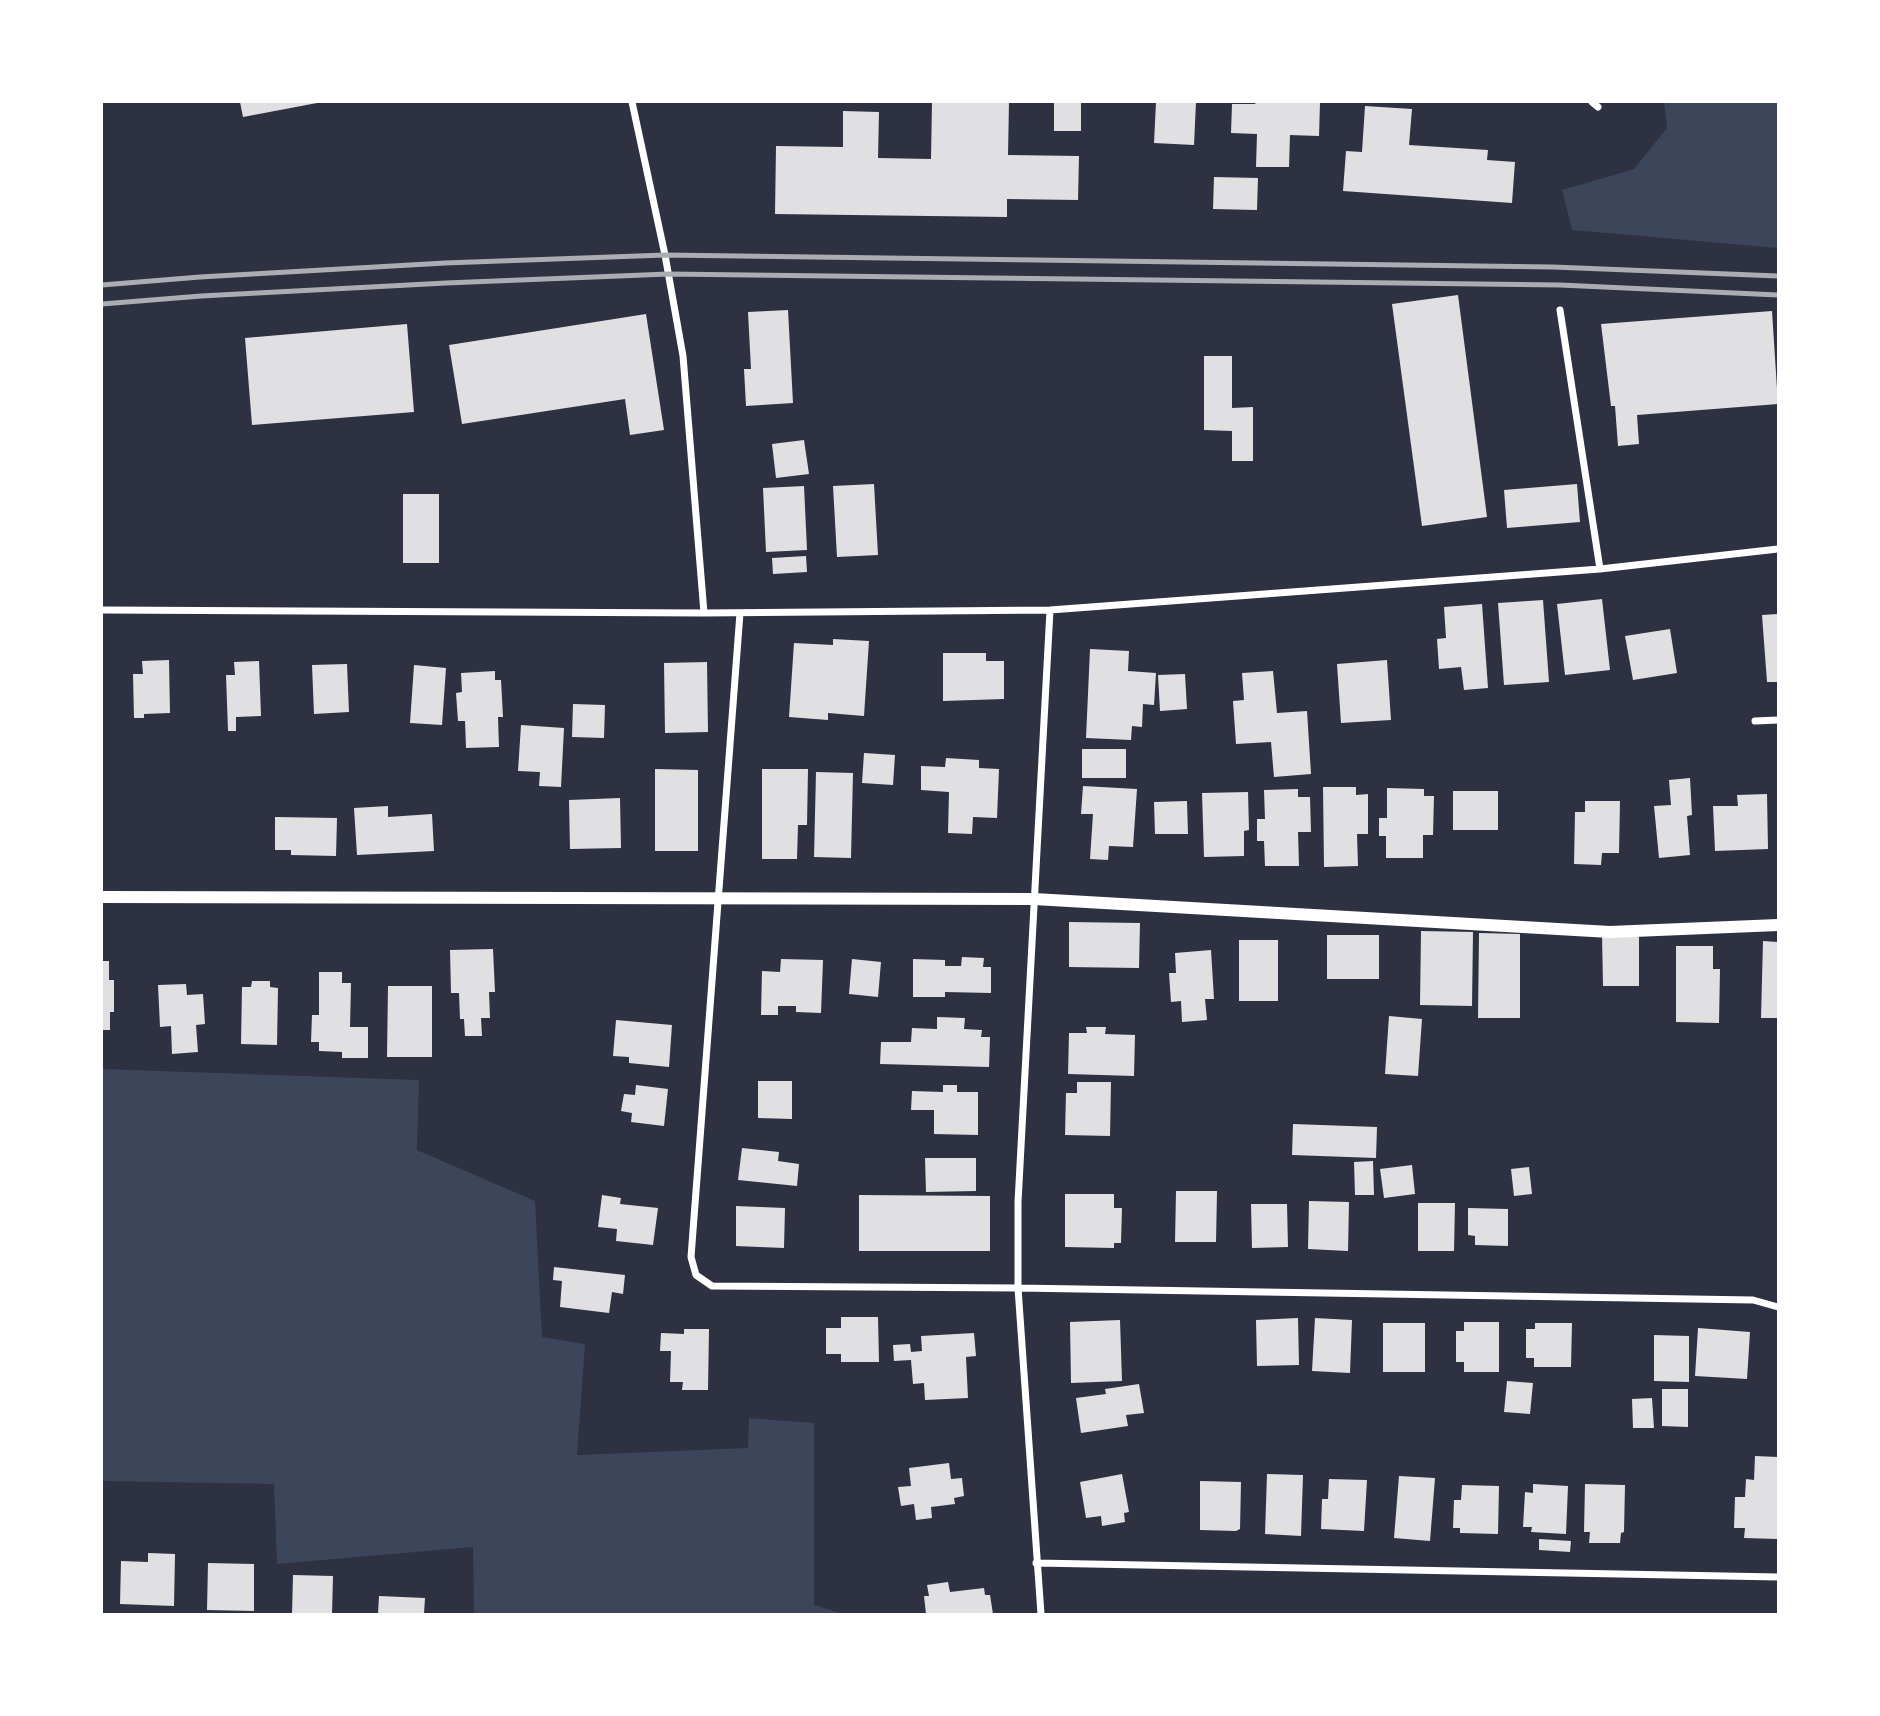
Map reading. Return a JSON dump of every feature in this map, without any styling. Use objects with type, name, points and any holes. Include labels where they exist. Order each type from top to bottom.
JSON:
[{"type":"street","points":[[632,102],[662,242],[682,356],[704,613]]},
{"type":"street","points":[[1560,310],[1600,569]]},
{"type":"street","points":[[102,610],[704,613],[1050,610],[1600,569],[1779,549]]},
{"type":"street","points":[[1041,1615],[1018,1288],[1018,1202],[1050,610]]},
{"type":"street","points":[[740,612],[691,1257],[696,1275],[712,1286],[1018,1288],[1753,1300],[1779,1307]]},
{"type":"street","points":[[1755,721],[1779,720]]},
{"type":"street","points":[[102,897],[1034,899],[1610,932],[1779,925]]},
{"type":"street","points":[[1036,1563],[1779,1577]]},
{"type":"shaded area","points":[[1664,102],[1778,102],[1778,248],[1572,230],[1562,190],[1634,169],[1667,128]]},
{"type":"shaded area","points":[[102,1069],[419,1080],[417,1150],[535,1201],[542,1337],[585,1344],[577,1455],[748,1448],[749,1418],[814,1423],[814,1605],[844,1614],[474,1614],[473,1547],[277,1564],[274,1484],[102,1481]]},
{"type":"building","points":[[240,102],[317,102],[317,103],[243,117]]},
{"type":"building","points":[[932,102],[1009,102],[1008,155],[1079,156],[1078,200],[1007,199],[1007,217],[775,214],[776,146],[843,147],[843,111],[879,112],[878,158],[931,159]]},
{"type":"building","points":[[1054,102],[1081,102],[1081,131],[1054,131]]},
{"type":"building","points":[[1156,102],[1196,102],[1194,145],[1154,143]]},
{"type":"building","points":[[1320,103],[1319,136],[1290,135],[1289,167],[1256,167],[1257,134],[1231,133],[1232,104]]},
{"type":"building","points":[[1365,106],[1412,109],[1409,145],[1488,150],[1487,160],[1515,162],[1512,203],[1343,191],[1346,151],[1362,152]]},
{"type":"building","points":[[1214,177],[1258,178],[1257,210],[1213,209]]},
{"type":"building","points":[[1458,295],[1487,517],[1422,526],[1392,304]]},
{"type":"building","points":[[788,310],[793,403],[746,406],[744,369],[751,369],[748,312]]},
{"type":"building","points":[[1772,311],[1778,404],[1637,415],[1639,444],[1618,446],[1615,406],[1611,406],[1601,324]]},
{"type":"building","points":[[646,314],[664,430],[630,435],[625,399],[462,424],[449,345]]},
{"type":"building","points":[[407,324],[414,412],[252,425],[245,338]]},
{"type":"building","points":[[1204,356],[1232,356],[1232,408],[1253,407],[1253,461],[1232,461],[1232,431],[1204,430]]},
{"type":"building","points":[[804,440],[809,474],[776,478],[772,444]]},
{"type":"building","points":[[874,484],[878,555],[837,557],[833,486]]},
{"type":"building","points":[[1577,484],[1580,522],[1507,528],[1504,490]]},
{"type":"building","points":[[804,486],[807,550],[766,552],[763,488]]},
{"type":"building","points":[[403,494],[439,494],[439,563],[403,563]]},
{"type":"building","points":[[806,556],[807,572],[773,574],[772,558]]},
{"type":"building","points":[[1602,599],[1610,670],[1565,675],[1557,604]]},
{"type":"building","points":[[1543,600],[1549,682],[1504,685],[1498,603]]},
{"type":"building","points":[[1482,604],[1488,688],[1464,690],[1461,667],[1439,669],[1437,639],[1446,638],[1444,607]]},
{"type":"building","points":[[1778,614],[1778,682],[1767,682],[1762,615]]},
{"type":"building","points":[[1670,629],[1677,673],[1633,680],[1625,636]]},
{"type":"building","points":[[833,639],[869,641],[864,716],[828,713],[828,720],[789,717],[794,643],[833,645]]},
{"type":"building","points":[[1090,649],[1129,651],[1128,671],[1156,673],[1154,705],[1143,704],[1142,727],[1132,726],[1131,740],[1086,738]]},
{"type":"building","points":[[943,653],[986,653],[986,661],[1004,661],[1004,699],[943,701]]},
{"type":"building","points":[[169,660],[170,713],[144,714],[144,718],[134,718],[133,674],[143,674],[142,661]]},
{"type":"building","points":[[1387,660],[1391,720],[1341,723],[1337,664]]},
{"type":"building","points":[[259,661],[261,716],[236,717],[236,731],[228,731],[226,675],[235,675],[234,662]]},
{"type":"building","points":[[707,662],[708,732],[665,733],[664,663]]},
{"type":"building","points":[[347,664],[349,712],[314,714],[312,665]]},
{"type":"building","points":[[414,665],[446,668],[442,725],[410,723]]},
{"type":"building","points":[[495,671],[495,680],[501,680],[503,717],[498,717],[499,747],[466,748],[465,721],[458,721],[456,693],[462,692],[461,673]]},
{"type":"building","points":[[1273,671],[1277,713],[1307,711],[1311,774],[1274,777],[1271,742],[1236,744],[1233,701],[1244,700],[1242,673]]},
{"type":"building","points":[[1185,674],[1187,709],[1160,711],[1158,675]]},
{"type":"building","points":[[573,704],[605,705],[604,738],[572,737]]},
{"type":"building","points":[[521,725],[564,728],[561,787],[539,786],[540,772],[518,771]]},
{"type":"building","points":[[1082,749],[1126,749],[1126,778],[1082,778]]},
{"type":"building","points":[[864,753],[895,755],[893,785],[862,783]]},
{"type":"building","points":[[946,758],[979,760],[979,768],[999,769],[997,818],[973,817],[972,834],[948,833],[949,792],[921,790],[921,766],[945,767]]},
{"type":"building","points":[[655,769],[698,770],[698,851],[655,851]]},
{"type":"building","points":[[762,769],[808,769],[807,825],[798,825],[797,859],[762,859]]},
{"type":"building","points":[[816,772],[853,773],[851,858],[814,857]]},
{"type":"building","points":[[1690,778],[1692,815],[1687,816],[1690,855],[1659,858],[1654,806],[1671,805],[1669,780]]},
{"type":"building","points":[[1083,786],[1137,789],[1133,847],[1109,846],[1108,860],[1090,859],[1093,814],[1081,814]]},
{"type":"building","points":[[1323,787],[1356,787],[1356,795],[1368,794],[1368,834],[1357,834],[1358,866],[1324,867]]},
{"type":"building","points":[[1387,788],[1424,789],[1424,796],[1434,796],[1433,835],[1423,835],[1423,858],[1386,858],[1386,836],[1379,836],[1379,818],[1387,818]]},
{"type":"building","points":[[1298,789],[1298,797],[1310,797],[1311,832],[1298,832],[1299,866],[1265,866],[1264,841],[1257,841],[1257,819],[1265,819],[1264,790]]},
{"type":"building","points":[[1453,791],[1498,791],[1498,830],[1453,830]]},
{"type":"building","points":[[1248,792],[1249,830],[1244,831],[1244,856],[1204,857],[1202,793]]},
{"type":"building","points":[[1767,794],[1768,849],[1715,851],[1713,806],[1738,806],[1737,795]]},
{"type":"building","points":[[620,798],[621,848],[570,849],[569,800]]},
{"type":"building","points":[[1187,801],[1188,834],[1155,834],[1154,802]]},
{"type":"building","points":[[1585,801],[1620,801],[1619,853],[1602,853],[1601,865],[1574,864],[1575,812],[1585,812]]},
{"type":"building","points":[[388,806],[388,817],[432,814],[434,851],[357,855],[354,808]]},
{"type":"building","points":[[275,817],[337,818],[336,856],[291,855],[291,850],[275,850]]},
{"type":"building","points":[[1069,922],[1140,923],[1139,968],[1069,967]]},
{"type":"building","points":[[1421,931],[1473,932],[1472,1006],[1420,1005]]},
{"type":"building","points":[[1479,933],[1520,934],[1520,1018],[1478,1018]]},
{"type":"building","points":[[1602,934],[1639,934],[1639,986],[1603,986]]},
{"type":"building","points":[[1327,935],[1379,935],[1379,979],[1327,979]]},
{"type":"building","points":[[1239,940],[1278,940],[1278,1001],[1239,1001]]},
{"type":"building","points":[[1763,941],[1778,942],[1778,1018],[1761,1018]]},
{"type":"building","points":[[1676,946],[1713,946],[1713,969],[1720,969],[1719,1023],[1676,1022]]},
{"type":"building","points":[[493,949],[495,992],[489,992],[490,1018],[481,1018],[482,1036],[465,1036],[464,1019],[460,1019],[459,993],[451,993],[450,950]]},
{"type":"building","points":[[1211,950],[1214,999],[1205,999],[1207,1020],[1182,1022],[1181,1001],[1171,1002],[1169,973],[1176,973],[1175,953]]},
{"type":"building","points":[[962,957],[984,958],[983,967],[991,967],[991,993],[945,992],[945,997],[913,997],[913,959],[945,960],[945,966],[961,966]]},
{"type":"building","points":[[781,959],[823,960],[821,1013],[796,1012],[796,1006],[778,1006],[778,1015],[761,1015],[762,971],[780,972]]},
{"type":"building","points":[[852,959],[881,962],[878,997],[849,994]]},
{"type":"building","points":[[102,961],[109,961],[109,980],[114,980],[114,1012],[110,1012],[110,1030],[102,1030]]},
{"type":"building","points":[[319,972],[342,972],[342,983],[351,983],[350,1027],[368,1027],[368,1058],[342,1058],[342,1052],[319,1051],[319,1042],[311,1042],[312,1015],[319,1015]]},
{"type":"building","points":[[252,981],[270,981],[270,987],[278,988],[277,1045],[241,1044],[242,987],[251,987]]},
{"type":"building","points":[[186,984],[187,995],[203,994],[205,1024],[196,1025],[198,1052],[172,1054],[171,1026],[160,1027],[158,985]]},
{"type":"building","points":[[388,986],[432,986],[432,1057],[387,1057]]},
{"type":"building","points":[[1389,1016],[1422,1019],[1418,1076],[1385,1074]]},
{"type":"building","points":[[937,1017],[965,1018],[964,1029],[982,1030],[981,1037],[990,1037],[989,1067],[880,1064],[881,1042],[911,1042],[912,1028],[937,1029]]},
{"type":"building","points":[[616,1020],[672,1025],[669,1067],[629,1063],[629,1057],[613,1056]]},
{"type":"building","points":[[1086,1027],[1106,1027],[1105,1034],[1135,1035],[1134,1076],[1068,1074],[1069,1033],[1087,1033]]},
{"type":"building","points":[[758,1081],[792,1081],[792,1119],[758,1118]]},
{"type":"building","points":[[1077,1082],[1111,1082],[1110,1136],[1065,1135],[1066,1093],[1077,1093]]},
{"type":"building","points":[[636,1085],[668,1089],[664,1126],[631,1122],[632,1113],[621,1111],[624,1094],[635,1095]]},
{"type":"building","points":[[943,1085],[957,1085],[957,1092],[978,1092],[978,1135],[934,1134],[934,1110],[911,1110],[912,1091],[943,1092]]},
{"type":"building","points":[[1293,1124],[1377,1127],[1376,1158],[1292,1155]]},
{"type":"building","points":[[742,1148],[779,1152],[778,1161],[799,1164],[797,1186],[738,1180]]},
{"type":"building","points":[[925,1158],[976,1158],[976,1191],[926,1192]]},
{"type":"building","points":[[1373,1161],[1374,1195],[1355,1195],[1354,1162]]},
{"type":"building","points":[[1412,1165],[1415,1194],[1384,1198],[1380,1169]]},
{"type":"building","points":[[1529,1167],[1532,1194],[1514,1196],[1511,1169]]},
{"type":"building","points":[[1176,1191],[1217,1191],[1216,1242],[1175,1242]]},
{"type":"building","points":[[1065,1194],[1114,1194],[1114,1208],[1122,1208],[1121,1243],[1114,1243],[1114,1248],[1065,1247]]},
{"type":"building","points":[[602,1195],[621,1198],[620,1204],[658,1208],[653,1245],[616,1241],[617,1229],[598,1227]]},
{"type":"building","points":[[859,1195],[990,1196],[990,1251],[859,1251]]},
{"type":"building","points":[[1309,1201],[1349,1202],[1348,1251],[1308,1249]]},
{"type":"building","points":[[1418,1203],[1455,1203],[1454,1251],[1418,1251]]},
{"type":"building","points":[[1251,1204],[1287,1204],[1288,1247],[1252,1248]]},
{"type":"building","points":[[736,1206],[785,1208],[784,1248],[736,1246]]},
{"type":"building","points":[[1468,1208],[1508,1209],[1508,1246],[1475,1245],[1475,1236],[1468,1235]]},
{"type":"building","points":[[554,1267],[625,1275],[623,1294],[612,1292],[609,1313],[560,1307],[562,1281],[553,1280]]},
{"type":"building","points":[[841,1317],[878,1317],[879,1362],[841,1362],[841,1354],[826,1354],[826,1328],[841,1328]]},
{"type":"building","points":[[1298,1318],[1299,1365],[1257,1366],[1256,1320]]},
{"type":"building","points":[[1315,1318],[1352,1320],[1350,1373],[1312,1371]]},
{"type":"building","points":[[1120,1320],[1122,1381],[1071,1383],[1070,1322]]},
{"type":"building","points":[[1464,1322],[1499,1322],[1499,1372],[1464,1372],[1464,1362],[1456,1362],[1456,1331],[1464,1331]]},
{"type":"building","points":[[1383,1323],[1425,1323],[1425,1372],[1383,1372]]},
{"type":"building","points":[[1535,1323],[1572,1323],[1571,1367],[1534,1367],[1534,1358],[1526,1358],[1526,1329],[1535,1329]]},
{"type":"building","points":[[1698,1328],[1750,1332],[1747,1379],[1695,1376]]},
{"type":"building","points":[[684,1329],[709,1329],[708,1390],[682,1390],[683,1382],[670,1382],[671,1351],[660,1351],[661,1333],[684,1334]]},
{"type":"building","points":[[974,1333],[976,1356],[966,1357],[968,1398],[925,1400],[924,1383],[913,1384],[911,1360],[894,1361],[893,1345],[910,1344],[911,1352],[922,1351],[921,1336]]},
{"type":"building","points":[[1654,1335],[1689,1336],[1689,1382],[1654,1381]]},
{"type":"building","points":[[1507,1381],[1533,1383],[1530,1414],[1504,1412]]},
{"type":"building","points":[[1139,1384],[1144,1413],[1126,1415],[1128,1426],[1081,1433],[1076,1398],[1106,1394],[1105,1389]]},
{"type":"building","points":[[1662,1389],[1688,1389],[1688,1427],[1662,1426]]},
{"type":"building","points":[[1652,1398],[1654,1428],[1633,1428],[1632,1399]]},
{"type":"building","points":[[1755,1456],[1778,1457],[1778,1539],[1744,1538],[1745,1528],[1734,1528],[1735,1497],[1745,1497],[1746,1479],[1754,1480]]},
{"type":"building","points":[[949,1463],[951,1479],[962,1478],[964,1496],[954,1498],[955,1504],[931,1507],[932,1518],[916,1520],[914,1504],[901,1506],[898,1487],[911,1486],[909,1468]]},
{"type":"building","points":[[1122,1474],[1129,1512],[1124,1513],[1125,1522],[1102,1526],[1101,1516],[1086,1518],[1080,1482]]},
{"type":"building","points":[[1267,1474],[1303,1475],[1301,1536],[1265,1534]]},
{"type":"building","points":[[1399,1476],[1435,1478],[1430,1541],[1394,1538]]},
{"type":"building","points":[[1329,1479],[1367,1480],[1364,1531],[1321,1529],[1322,1499],[1328,1499]]},
{"type":"building","points":[[1200,1481],[1241,1482],[1240,1529],[1200,1530]]},
{"type":"building","points":[[1533,1484],[1568,1486],[1566,1534],[1531,1532],[1532,1527],[1523,1527],[1525,1492],[1533,1493]]},
{"type":"building","points":[[1585,1484],[1625,1485],[1624,1532],[1621,1533],[1620,1543],[1589,1543],[1590,1532],[1584,1532]]},
{"type":"building","points":[[1462,1485],[1499,1486],[1498,1534],[1460,1533],[1460,1528],[1453,1528],[1454,1500],[1461,1500]]},
{"type":"building","points":[[1539,1539],[1571,1541],[1570,1552],[1539,1550]]},
{"type":"building","points":[[148,1553],[175,1554],[174,1606],[120,1604],[121,1561],[148,1562]]},
{"type":"building","points":[[208,1563],[254,1564],[254,1611],[207,1610]]},
{"type":"building","points":[[293,1575],[333,1576],[332,1614],[292,1614]]},
{"type":"building","points":[[948,1582],[950,1592],[984,1588],[985,1595],[990,1595],[993,1614],[926,1614],[924,1596],[929,1596],[927,1585]]},
{"type":"building","points":[[379,1596],[425,1598],[424,1614],[378,1614]]},
{"type":"railway","points":[[102,285],[445,263],[665,255],[1553,267],[1778,276]]},
{"type":"railway","points":[[102,304],[446,283],[668,274],[1560,285],[1778,295]]}]
